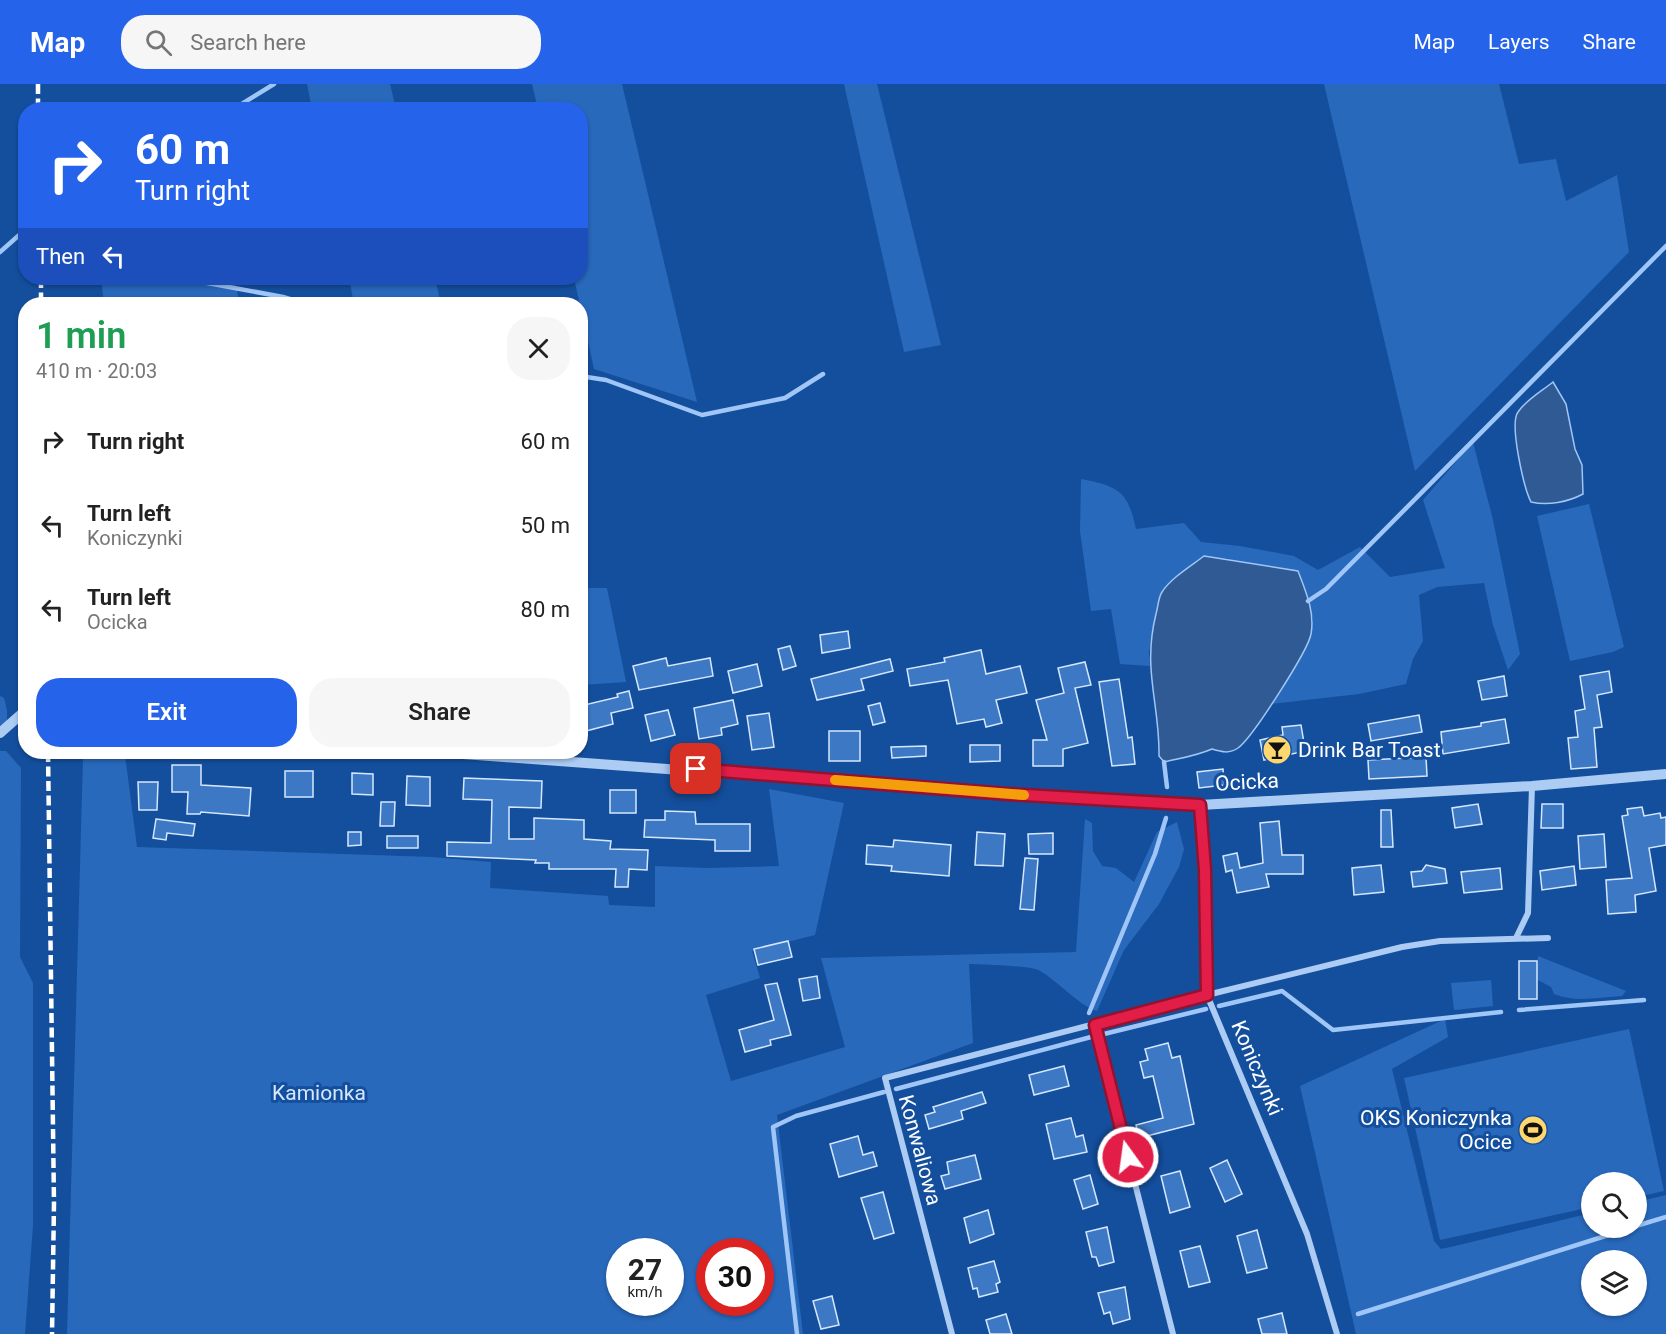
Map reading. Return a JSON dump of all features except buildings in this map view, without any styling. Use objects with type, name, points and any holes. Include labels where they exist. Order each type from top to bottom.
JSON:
[{"type":"street","points":[[0,733],[18,717]]},
{"type":"street","name":"Ocicka","points":[[531,759],[1007,794],[1200,805],[1532,786],[1666,774]]},
{"type":"street","points":[[1516,938],[1528,913],[1532,786]]},
{"type":"street","name":"Koniczynki","points":[[1200,805],[1205,870],[1207,995],[1307,1234],[1337,1334]]},
{"type":"street","points":[[1173,1334],[1095,1025],[1207,995],[1402,948],[1440,941],[1548,938]]},
{"type":"street","name":"Konwaliowa","points":[[952,1334],[885,1078],[1095,1025]]},
{"type":"green space","points":[[307,84],[390,84],[394,102],[311,102]]},
{"type":"green space","points":[[532,84],[622,84],[697,402],[594,369],[588,342],[588,297],[578,297],[576,285],[588,285],[588,102],[536,102]]},
{"type":"green space","points":[[844,84],[877,84],[941,345],[904,352]]},
{"type":"green space","points":[[1324,84],[1499,84],[1519,164],[1556,159],[1566,201],[1617,175],[1629,252],[1415,471]]},
{"type":"green space","points":[[102,285],[236,285],[238,297],[103,297]]},
{"type":"green space","points":[[350,285],[437,285],[439,297],[353,297]]},
{"type":"green space","points":[[1473,442],[1493,520],[1520,654],[1508,670],[1493,625],[1484,583],[1437,587],[1419,595],[1423,641],[1413,659],[1406,684],[1359,694],[1271,704],[1310,638],[1313,619],[1298,572],[1226,558],[1154,621],[1149,652],[1150,666],[1120,664],[1111,609],[1091,611],[1080,531],[1081,479],[1104,484],[1119,492],[1129,506],[1136,529],[1184,523],[1201,542],[1240,546],[1294,556],[1318,570],[1360,547],[1390,577],[1445,568],[1423,500]]},
{"type":"green space","points":[[1589,504],[1624,647],[1613,652],[1570,661],[1537,516]]},
{"type":"green space","points":[[588,588],[607,588],[626,682],[588,685]]},
{"type":"green space","points":[[0,696],[4,698],[7,710],[7,729],[0,729]]},
{"type":"green space","points":[[0,751],[6,751],[21,768],[20,957],[33,983],[33,1225],[25,1334],[0,1334]]},
{"type":"green space","name":"Kamionka","points":[[83,759],[126,759],[137,847],[432,857],[491,862],[490,888],[608,896],[609,905],[655,907],[655,866],[707,868],[779,866],[769,789],[844,803],[815,935],[752,951],[760,978],[706,995],[731,1081],[845,1047],[821,958],[1076,952],[1085,819],[1092,823],[1093,851],[1102,866],[1116,868],[1134,882],[1157,832],[1177,822],[1184,849],[1179,867],[1159,904],[1124,950],[1097,1011],[1083,1004],[1047,975],[1035,969],[969,964],[973,1043],[777,1115],[803,1334],[67,1334]]},
{"type":"green space","points":[[1538,956],[1626,991],[1622,996],[1588,999],[1562,997],[1554,994],[1551,987],[1536,979]]},
{"type":"green space","points":[[1491,980],[1493,1006],[1454,1010],[1451,983]]},
{"type":"green space","points":[[1445,1019],[1448,1037],[1392,1069],[1434,1241],[1441,1249],[1581,1215],[1581,1238],[1647,1238],[1647,1200],[1666,1195],[1666,1334],[1356,1334],[1300,1086]]},
{"type":"green space","name":"OKS Koniczynka Ocice","points":[[1629,1029],[1664,1191],[1647,1195],[1647,1172],[1581,1172],[1581,1209],[1440,1240],[1404,1078]]},
{"type":"shaded area","points":[[1553,382],[1566,404],[1575,449],[1582,465],[1583,494],[1571,499],[1544,504],[1531,502],[1518,456],[1515,429],[1518,412]]},
{"type":"shaded area","points":[[1204,556],[1298,571],[1311,610],[1311,634],[1279,694],[1238,748],[1225,752],[1212,749],[1164,762],[1159,756],[1151,670],[1152,634],[1162,592],[1176,577]]},
{"type":"waterway","points":[[245,102],[274,84]]},
{"type":"waterway","points":[[0,252],[18,236]]},
{"type":"waterway","points":[[1308,601],[1326,589],[1666,246]]},
{"type":"waterway","points":[[218,285],[283,297]]},
{"type":"waterway","points":[[588,377],[606,380],[702,415],[785,398],[823,374]]},
{"type":"waterway","points":[[1164,762],[1167,787]]},
{"type":"waterway","points":[[1089,1013],[1155,854],[1166,818]]},
{"type":"waterway","points":[[1219,1006],[1282,991],[1333,1030],[1501,1012]]},
{"type":"waterway","points":[[1519,1010],[1644,1000]]},
{"type":"waterway","points":[[1104,1034],[1206,1009]]},
{"type":"waterway","points":[[896,1089],[1091,1037]]},
{"type":"waterway","points":[[797,1334],[773,1127],[796,1116],[884,1092]]},
{"type":"waterway","points":[[1647,1223],[1666,1217]]},
{"type":"waterway","points":[[1358,1314],[1599,1238]]},
{"type":"railway","points":[[38,84],[38,102]]},
{"type":"railway","points":[[41,285],[41,297]]},
{"type":"railway","points":[[48,759],[54,1203],[52,1334]]},
{"type":"slow traffic","points":[[835,780],[1024,795]]},
{"type":"place","name":"Drink Bar Toast","points":[[1277,750]]},
{"type":"place","name":"OKS Koniczynka Ocice","points":[[1533,1130]]},
{"type":"route","points":[[696,769],[1007,794],[1200,805],[1205,870],[1207,995],[1095,1025],[1128,1157]]}]
